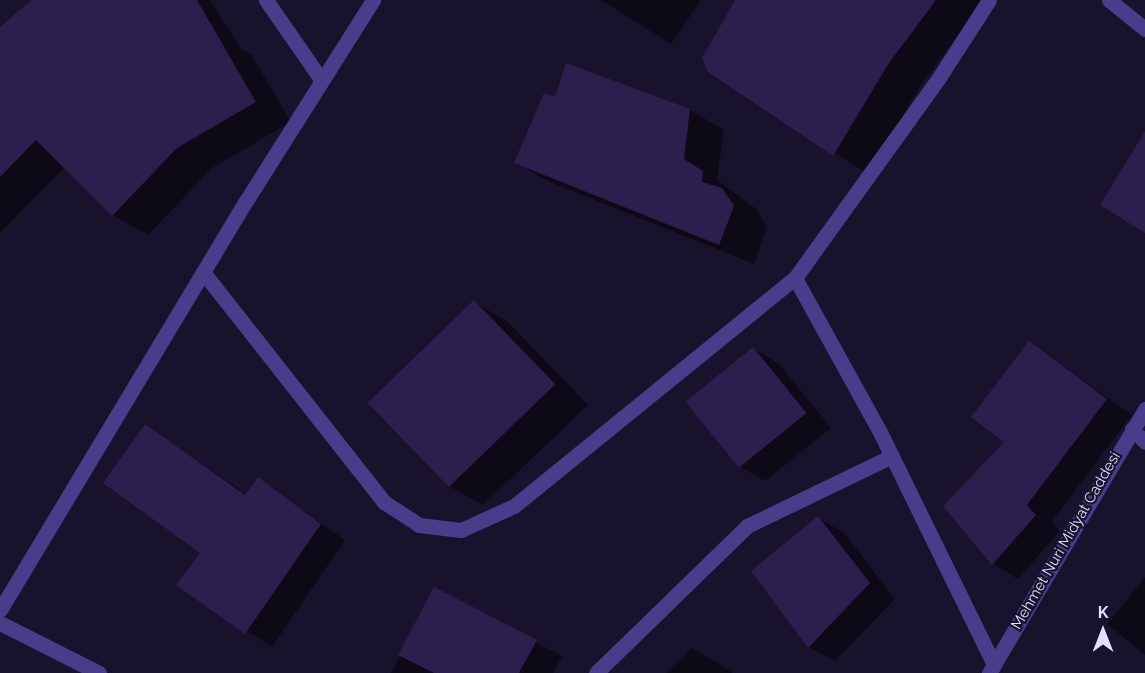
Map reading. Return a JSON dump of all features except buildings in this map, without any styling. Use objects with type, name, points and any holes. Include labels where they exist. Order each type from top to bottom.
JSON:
[{"type":"street","points":[[266,0],[322,81]]},
{"type":"street","points":[[0,610],[203,272],[373,0]]},
{"type":"street","points":[[203,272],[384,502],[419,525],[461,530],[514,506],[795,279],[940,76],[989,0]]},
{"type":"street","points":[[1109,0],[1145,28]]},
{"type":"street","points":[[795,279],[892,456],[991,669]]},
{"type":"street","name":"Mehmet Nuri Midyat Caddesi","points":[[991,669],[1145,409]]},
{"type":"street","points":[[1132,429],[1145,442]]},
{"type":"street","points":[[596,673],[747,526],[892,456]]},
{"type":"street","points":[[0,623],[99,673]]}]
